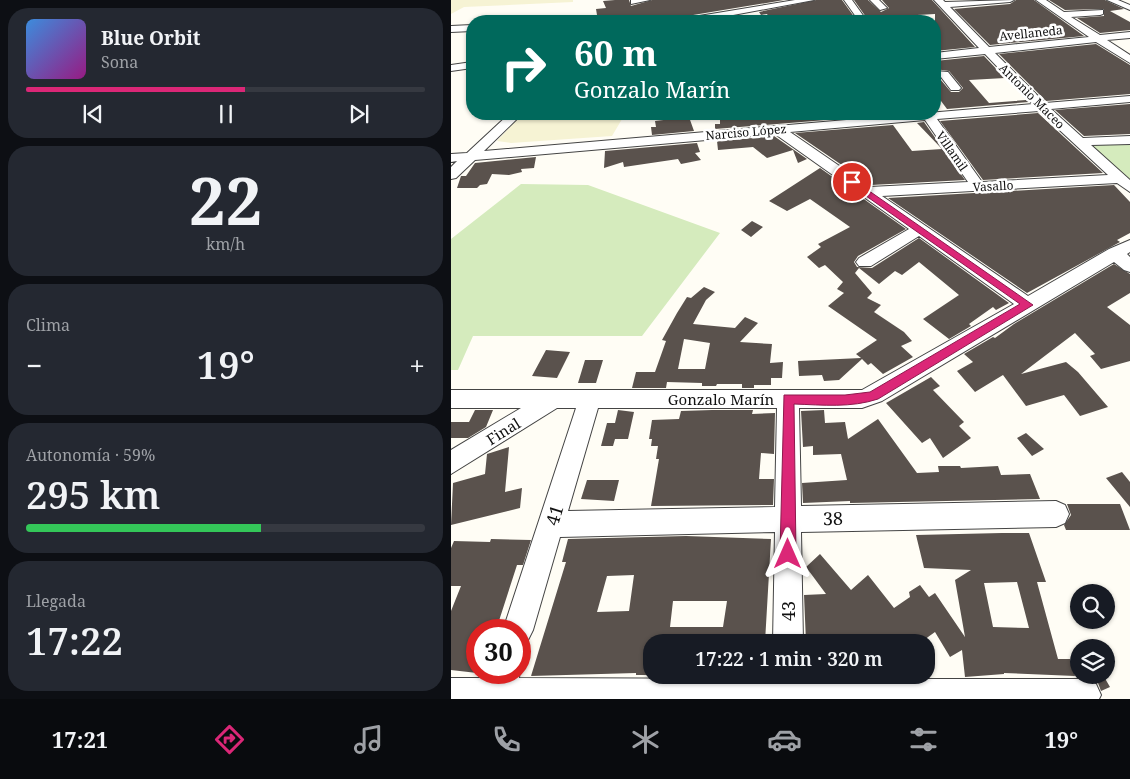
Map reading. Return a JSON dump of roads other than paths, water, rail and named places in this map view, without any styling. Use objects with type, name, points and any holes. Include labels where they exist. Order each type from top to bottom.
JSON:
[{"type":"street","points":[[634,2],[647,0]]},
{"type":"street","points":[[722,15],[810,0]]},
{"type":"street","points":[[848,0],[859,15]]},
{"type":"street","points":[[874,0],[883,8]]},
{"type":"street","points":[[941,3],[1011,0]]},
{"type":"street","points":[[1040,0],[1130,60]]},
{"type":"street","points":[[1111,0],[1130,8]]},
{"type":"street","name":"Antonio Maceo","points":[[941,3],[1043,108],[1125,184]]},
{"type":"street","points":[[729,4],[740,12]]},
{"type":"street","points":[[1063,15],[1100,12]]},
{"type":"street","points":[[451,28],[466,28]]},
{"type":"street","name":"Avellaneda","points":[[941,55],[1130,35]]},
{"type":"street","points":[[453,68],[466,66]]},
{"type":"street","points":[[941,74],[944,74],[955,88]]},
{"type":"street","name":"Narciso López","points":[[941,114],[1043,108],[1130,99]]},
{"type":"street","points":[[451,175],[511,120]]},
{"type":"street","name":"Narciso López","points":[[451,158],[874,120]]},
{"type":"street","name":"Villamil","points":[[931,120],[978,187]]},
{"type":"street","points":[[777,129],[1027,305]]},
{"type":"street","points":[[1080,142],[1130,140]]},
{"type":"street","name":"Vasallo","points":[[867,192],[978,187],[1125,184]]},
{"type":"street","points":[[865,262],[920,229]]},
{"type":"street","name":"Gonzalo Marín","points":[[451,400],[862,399],[874,395],[1027,305],[1125,255]]},
{"type":"street","name":"Final","points":[[451,463],[554,399]]},
{"type":"street","name":"41","points":[[521,619],[591,399]]},
{"type":"street","name":"43","points":[[788,399],[788,634]]},
{"type":"street","name":"38","points":[[551,524],[1055,514]]},
{"type":"street","points":[[451,694],[500,689],[787,690],[1085,695]]}]
